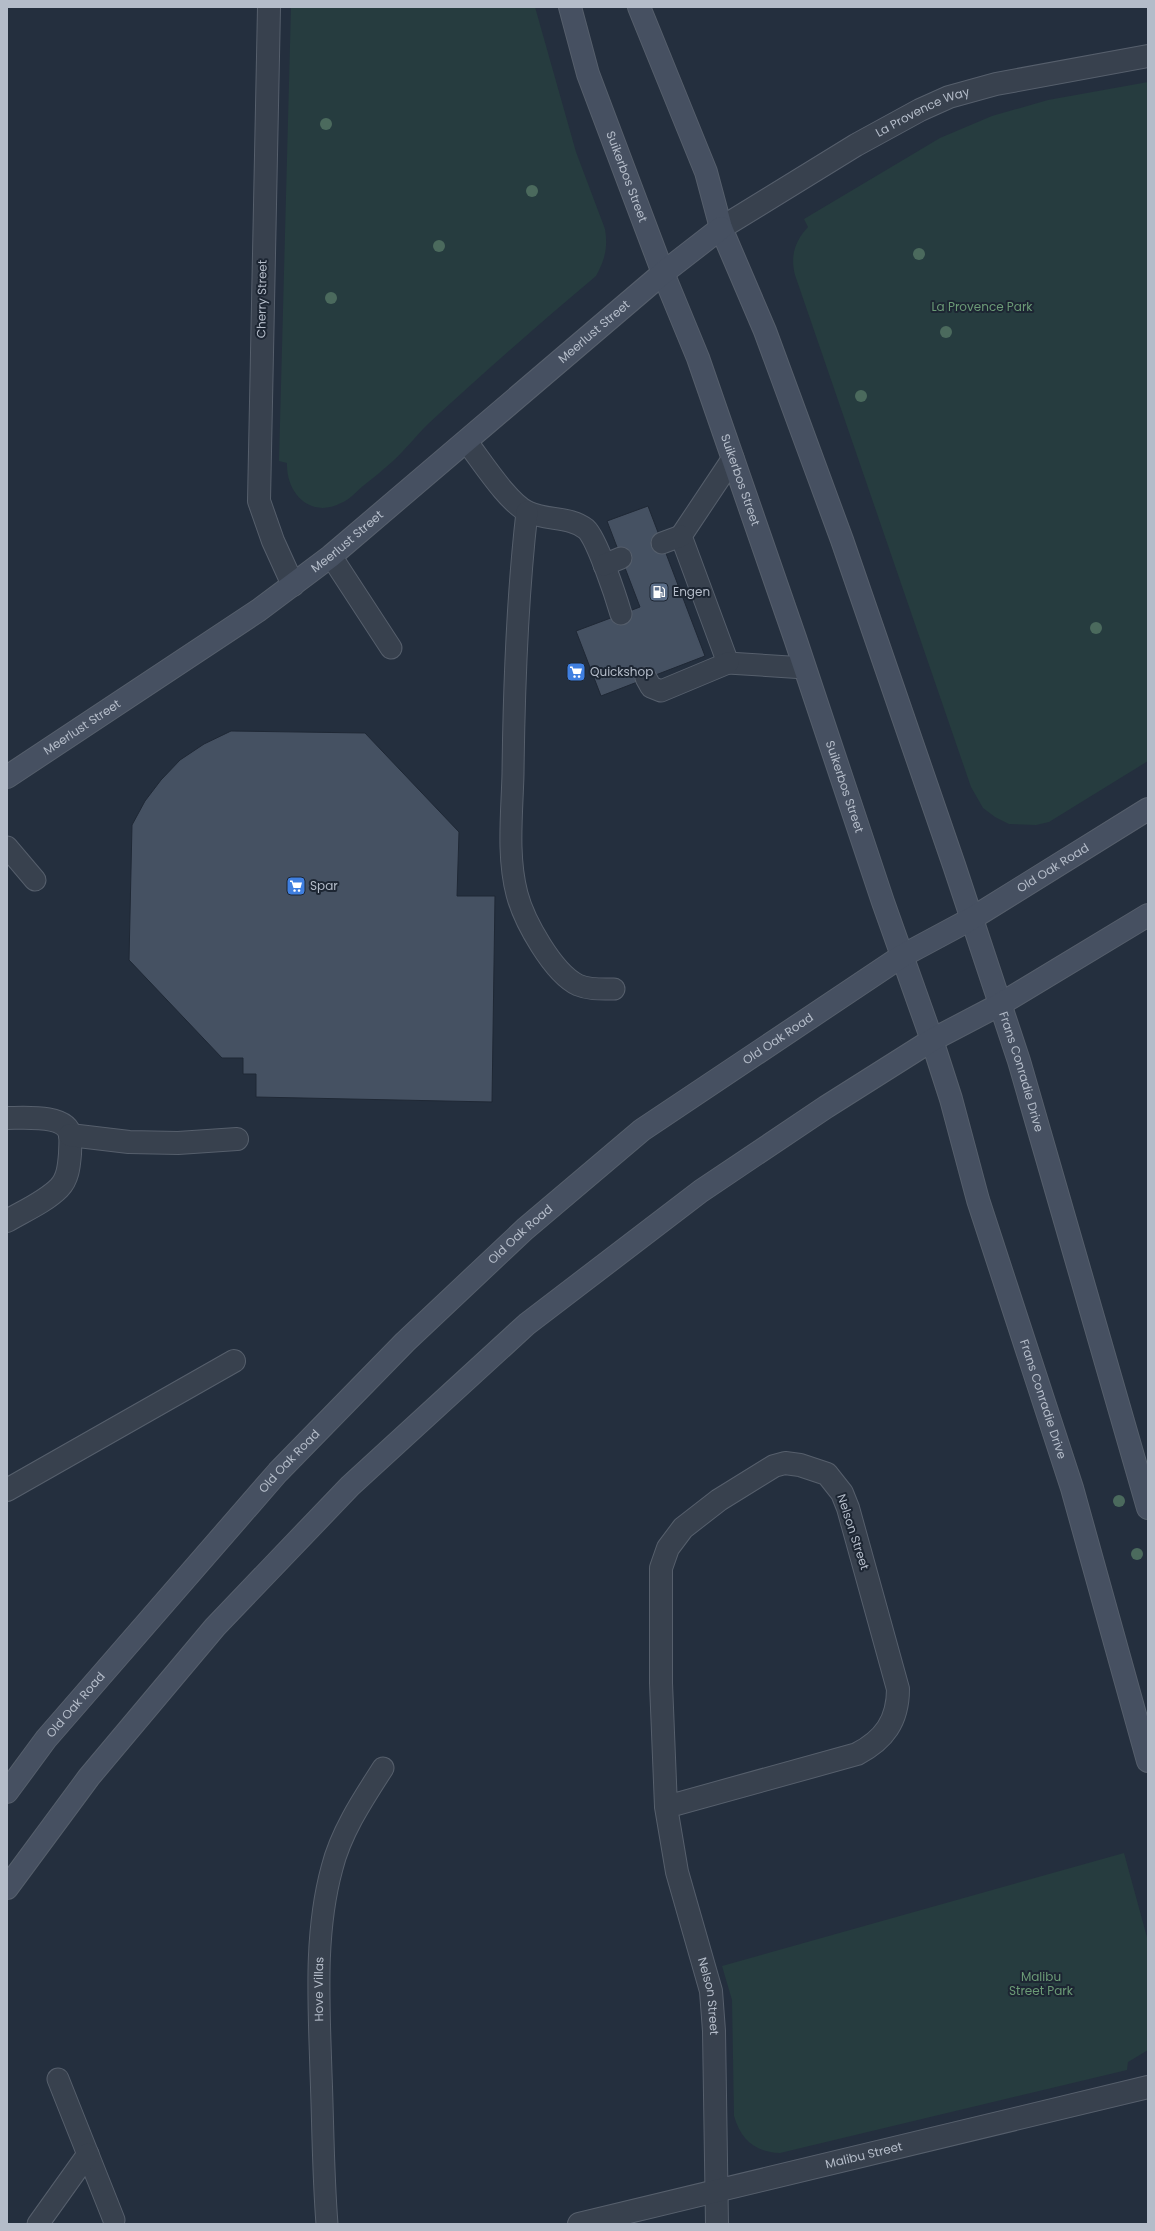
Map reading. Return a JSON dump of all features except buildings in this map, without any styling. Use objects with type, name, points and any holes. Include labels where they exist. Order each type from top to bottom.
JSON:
[{"type":"street","name":"Cherry Street","points":[[269,7],[259,501],[273,541],[293,585]]},
{"type":"street","name":"Suikerbos Street","points":[[570,7],[588,74],[663,273],[698,358],[932,1040]]},
{"type":"street","points":[[639,7],[706,172],[722,228],[765,331],[842,540],[971,919]]},
{"type":"street","name":"La Provence Way","points":[[722,228],[862,142],[920,110],[949,97],[996,84],[1148,56]]},
{"type":"street","name":"Meerlust Street","points":[[7,777],[98,718],[293,585],[331,556],[663,273],[722,228]]},
{"type":"street","name":"Old Oak Road","points":[[7,1792],[46,1739],[278,1472],[405,1342],[525,1229],[642,1130],[902,956],[971,919],[1148,809]]},
{"type":"street","points":[[7,1888],[89,1777],[215,1626],[368,1470],[527,1324],[689,1200],[826,1107],[932,1040],[999,1005],[1148,915]]},
{"type":"street","name":"Frans Conradie Drive","points":[[971,919],[1019,1061],[1148,1508]]},
{"type":"street","name":"Frans Conradie Drive","points":[[932,1040],[951,1099],[978,1200],[1072,1488],[1148,1761]]},
{"type":"street","points":[[7,1118],[51,1120],[66,1127],[70,1135],[69,1164],[66,1178],[59,1188],[43,1200],[7,1221]]},
{"type":"street","points":[[70,1135],[129,1142],[178,1143],[237,1139]]},
{"type":"street","points":[[7,1490],[234,1360]]},
{"type":"street","name":"Nelson Street","points":[[666,1807],[857,1754],[882,1738],[894,1720],[898,1703],[898,1689],[848,1508],[835,1482],[827,1474],[815,1468],[785,1464],[764,1470],[719,1500],[683,1528],[673,1540],[664,1558],[660,1580],[661,1668],[666,1807],[676,1872],[711,1991],[714,2031],[717,2224]]},
{"type":"street","name":"Malibu Street","points":[[579,2224],[1148,2087]]},
{"type":"lane","points":[[466,441],[514,503],[527,512],[551,519],[577,523],[588,530],[613,561],[622,614]]},
{"type":"lane","points":[[728,663],[672,540],[733,458]]},
{"type":"lane","points":[[527,512],[517,620],[515,666],[512,850],[517,893],[526,919],[554,962],[566,977],[588,988],[614,989]]},
{"type":"lane","points":[[331,556],[391,648]]},
{"type":"lane","points":[[646,678],[651,687],[661,691],[728,663],[805,668]]},
{"type":"lane","points":[[7,847],[35,880]]},
{"type":"lane","name":"Hove Villas","points":[[327,2224],[319,2009],[320,1944],[324,1899],[338,1850],[351,1822],[383,1768]]},
{"type":"lane","points":[[58,2079],[114,2220]]},
{"type":"lane","points":[[38,2224],[88,2154]]},
{"type":"green space","points":[[291,7],[535,7],[576,152],[605,229],[606,236],[605,253],[602,264],[596,276],[511,349],[428,424],[389,464],[347,500],[330,507],[319,508],[302,500],[295,493],[288,474],[287,463],[279,461]]},
{"type":"green space","name":"La Provence Park","points":[[1148,82],[1148,761],[1049,822],[1036,825],[1009,824],[995,817],[983,808],[971,787],[795,275],[793,255],[797,243],[808,227],[804,219],[940,138],[992,116],[1048,100]]},
{"type":"green space","name":"Malibu Street Park","points":[[1124,1853],[1148,1941],[1148,2050],[1128,2062],[1127,2070],[780,2153],[763,2150],[756,2147],[745,2138],[734,2116],[732,2000],[722,1966]]},
{"type":"place","name":"Engen","points":[[659,592]]},
{"type":"place","name":"Quickshop","points":[[576,672]]},
{"type":"place","name":"Spar","points":[[296,886]]}]
